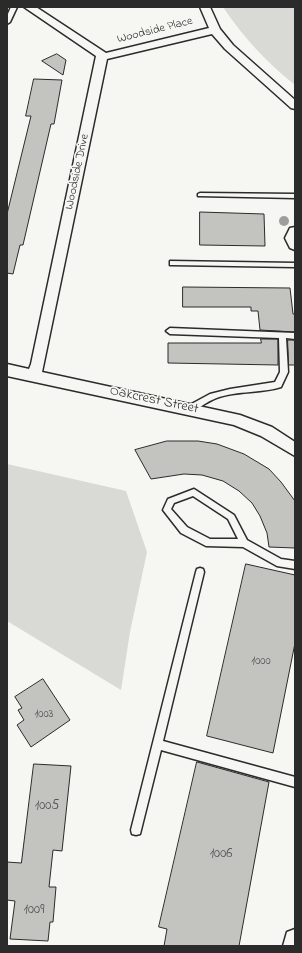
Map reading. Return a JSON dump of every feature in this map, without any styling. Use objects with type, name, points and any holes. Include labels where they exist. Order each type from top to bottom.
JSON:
[{"type":"street","points":[[29,7],[99,52],[102,57]]},
{"type":"street","points":[[205,7],[215,30],[229,47],[295,106]]},
{"type":"street","name":"Woodside Place","points":[[102,57],[215,30]]},
{"type":"street","name":"Woodside Drive","points":[[34,375],[38,364],[102,57]]},
{"type":"street","points":[[295,231],[292,238],[295,245]]},
{"type":"street","name":"Oakcrest Street","points":[[7,370],[235,419],[257,426],[281,439],[295,450]]},
{"type":"street","points":[[294,946],[295,940]]},
{"type":"lane","points":[[7,22],[14,7]]},
{"type":"lane","points":[[200,195],[295,196]]},
{"type":"lane","points":[[172,263],[295,265]]},
{"type":"lane","points":[[170,331],[295,336]]},
{"type":"lane","points":[[189,409],[210,397],[230,392],[278,385],[284,372],[282,335]]},
{"type":"lane","points":[[244,543],[231,517],[194,492],[171,501],[167,510],[184,530],[209,543],[244,543],[280,563],[295,565]]},
{"type":"lane","points":[[136,830],[200,572]]},
{"type":"lane","points":[[158,744],[295,782]]},
{"type":"shaded area","points":[[223,7],[295,7],[295,85],[256,49]]},
{"type":"shaded area","points":[[7,464],[126,491],[147,552],[130,632],[121,690],[7,621]]},
{"type":"building","points":[[57,54],[66,60],[63,75],[42,61]]},
{"type":"building","points":[[34,79],[62,80],[54,124],[51,124],[23,245],[20,245],[13,274],[7,273],[7,214],[31,116],[26,116]]},
{"type":"building","points":[[200,212],[264,214],[265,246],[200,245]]},
{"type":"building","points":[[183,287],[290,288],[293,314],[295,314],[295,332],[260,330],[258,311],[251,311],[251,307],[183,307]]},
{"type":"building","points":[[261,339],[278,339],[278,365],[168,363],[168,343],[261,343]]},
{"type":"building","points":[[288,340],[295,340],[295,365],[289,365]]},
{"type":"building","points":[[167,441],[198,441],[217,444],[244,454],[269,469],[295,501],[295,548],[269,547],[267,533],[260,516],[252,503],[239,491],[223,481],[202,475],[184,474],[151,479],[135,450]]},
{"type":"building","points":[[246,564],[295,575],[295,643],[273,753],[207,736]]},
{"type":"building","points":[[43,679],[70,720],[31,747],[17,725],[24,720],[18,710],[22,708],[15,697]]},
{"type":"building","points":[[197,762],[269,782],[239,946],[164,946],[167,929],[159,927]]},
{"type":"building","points":[[34,764],[71,766],[62,851],[53,850],[49,887],[56,887],[53,922],[50,922],[48,941],[10,939],[15,901],[7,900],[7,862],[21,863]]}]
